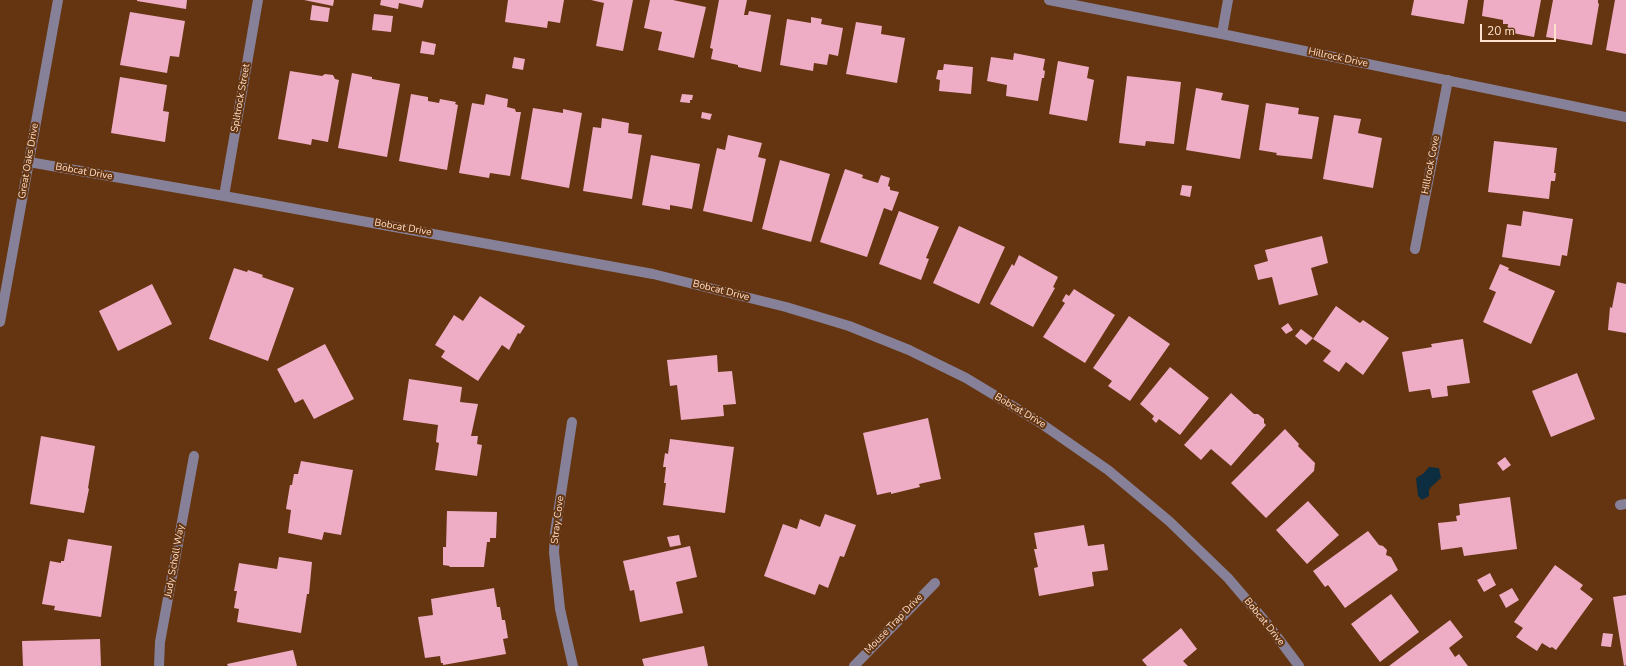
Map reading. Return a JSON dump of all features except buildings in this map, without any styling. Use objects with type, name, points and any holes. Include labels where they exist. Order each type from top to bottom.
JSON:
[{"type":"street","name":"Great Oaks Drive","points":[[0,322],[58,0]]},
{"type":"street","name":"Splitrock Street","points":[[224,196],[258,0]]},
{"type":"street","name":"Hillrock Drive","points":[[1049,0],[1448,80],[1626,118]]},
{"type":"street","points":[[1222,34],[1228,0]]},
{"type":"street","name":"Hillrock Cove","points":[[1415,249],[1448,80]]},
{"type":"street","name":"Bobcat Drive","points":[[29,162],[653,274],[786,307],[849,326],[909,350],[966,378],[1039,422],[1108,470],[1169,521],[1228,578],[1269,626],[1299,666]]},
{"type":"street","name":"Stray Cove","points":[[572,422],[555,533],[554,552],[560,609],[572,666]]},
{"type":"street","name":"Judy Scholl Way","points":[[158,666],[160,642],[194,456]]},
{"type":"street","name":"Mouse Trap Drive","points":[[854,666],[935,583]]},
{"type":"water","points":[[1429,467],[1439,468],[1441,478],[1429,490],[1429,496],[1422,500],[1418,496],[1416,478],[1424,473]]}]
